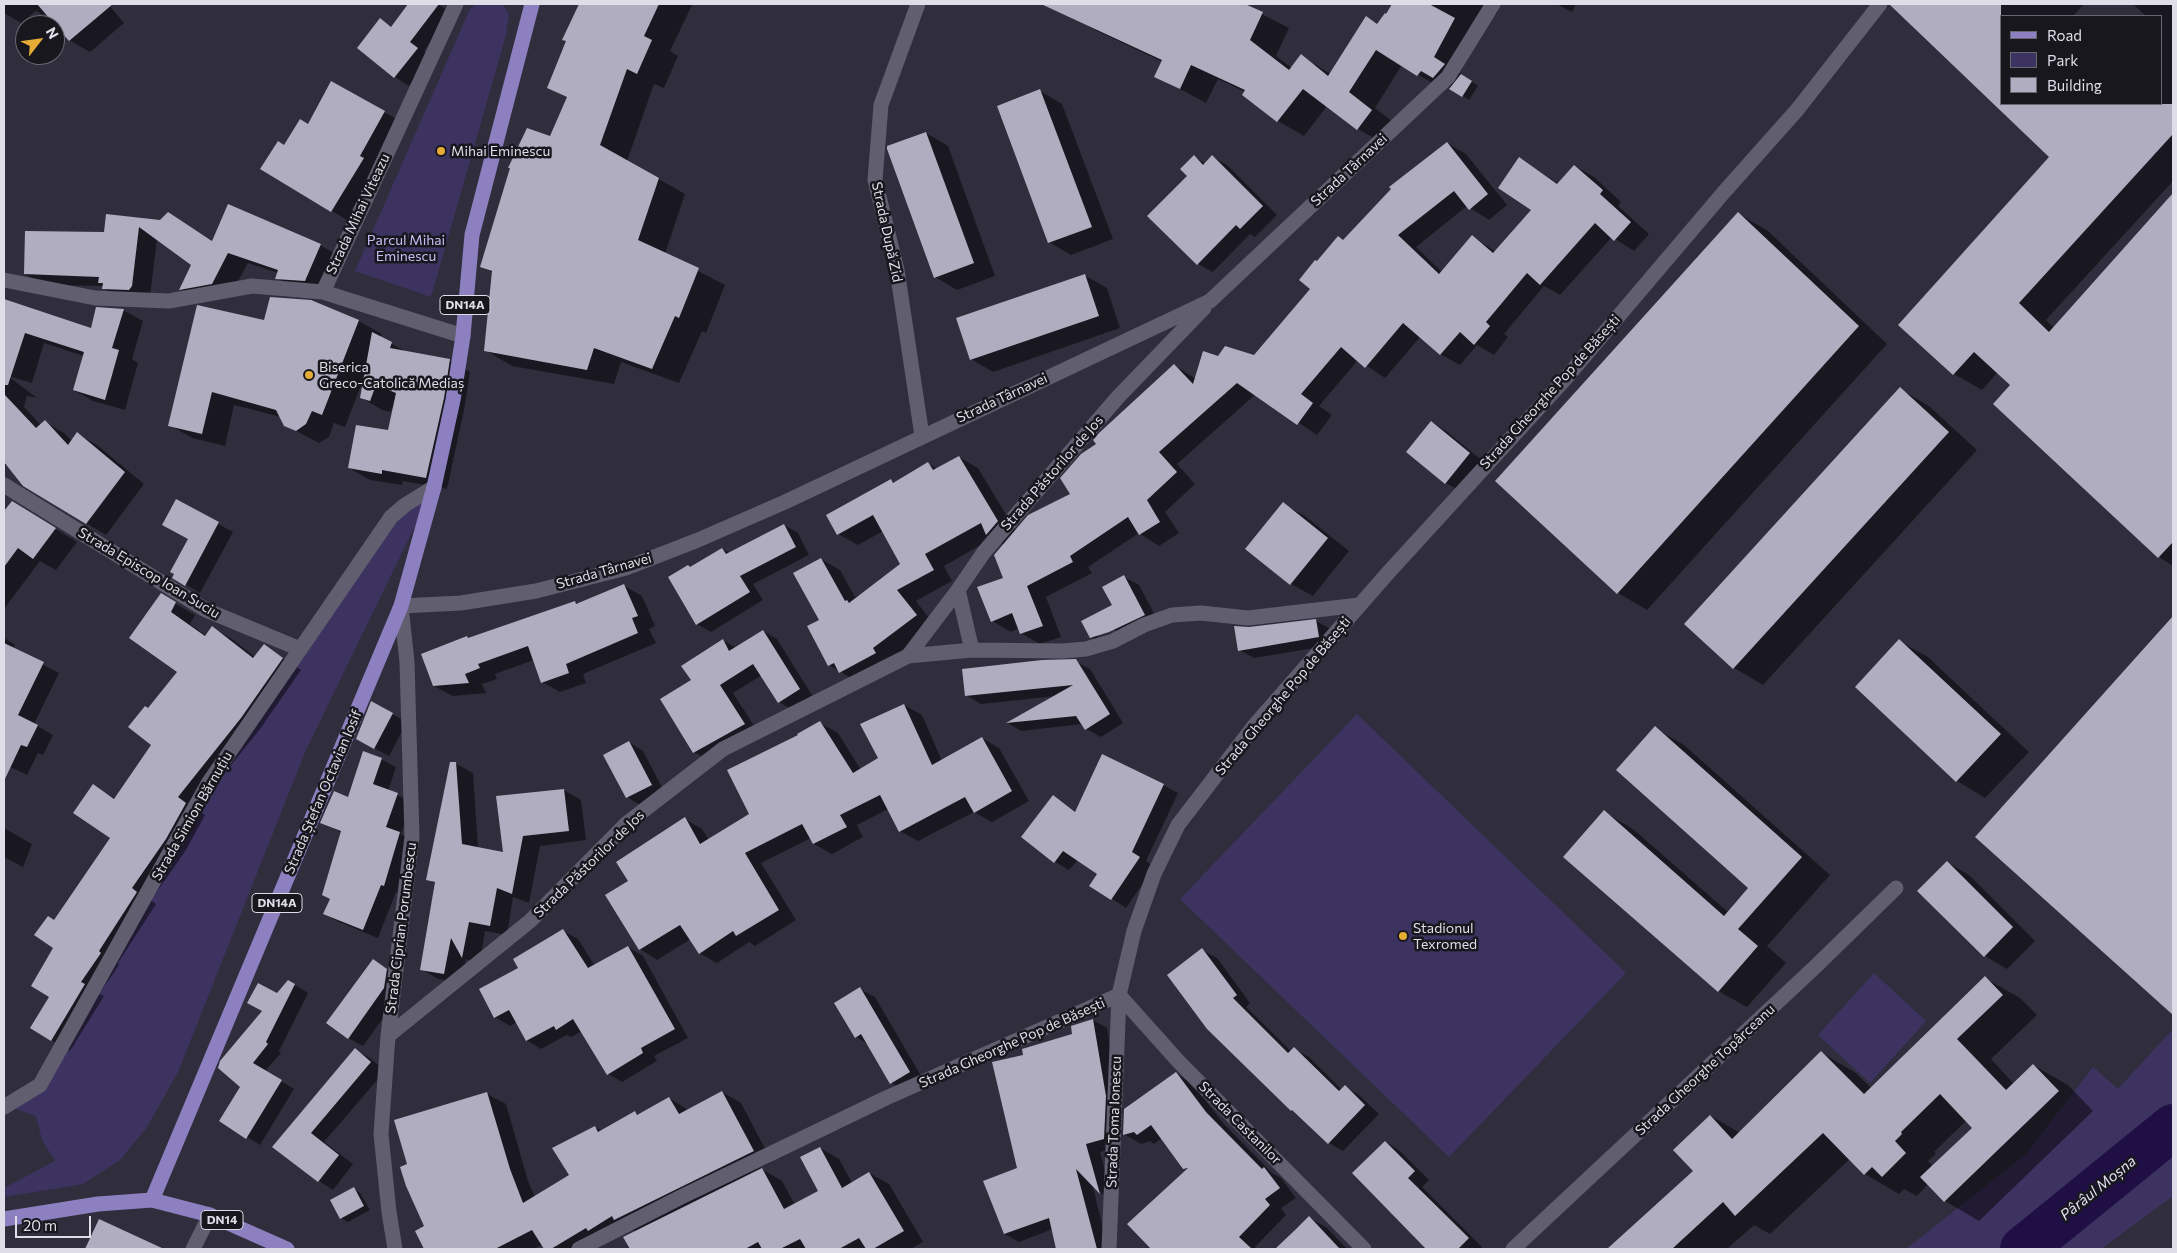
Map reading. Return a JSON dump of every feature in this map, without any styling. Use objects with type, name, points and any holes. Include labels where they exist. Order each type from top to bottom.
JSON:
[{"type":"main road","name":"DN14A","points":[[401,606],[434,487],[453,400],[463,336],[472,235],[532,4]]},
{"type":"main road","name":"Strada Ștefan Octavian Iosif","points":[[152,1200],[401,606]]},
{"type":"main road","name":"DN14","points":[[4,1219],[72,1208],[152,1200],[210,1215],[287,1249]]},
{"type":"street","name":"Strada Mihai Viteazu","points":[[456,4],[323,292],[463,336]]},
{"type":"street","name":"Strada După Zid","points":[[918,4],[881,105],[875,180],[897,270],[922,436]]},
{"type":"street","name":"Strada Târnavei","points":[[401,606],[461,604],[536,591],[626,568],[698,540],[785,502],[1210,301],[1448,77],[1493,4]]},
{"type":"street","name":"Strada Gheorghe Pop de Băsești","points":[[579,1249],[681,1197],[886,1098],[1119,995],[1136,923],[1154,874],[1178,825],[1254,726],[1359,605],[1566,378],[1724,192],[1797,110],[1880,4]]},
{"type":"street","points":[[4,280],[95,298],[169,301],[252,286],[323,292]]},
{"type":"street","name":"Strada Păstorilor de Jos","points":[[908,656],[984,552],[1118,397],[1210,301]]},
{"type":"street","name":"Strada Episcop Ioan Suciu","points":[[4,485],[206,610],[300,648]]},
{"type":"street","name":"Strada Simion Bărnuțiu","points":[[4,1107],[40,1085],[210,782],[300,648],[391,517],[405,505],[434,487]]},
{"type":"street","points":[[958,590],[972,650]]},
{"type":"street","name":"Strada Păstorilor de Jos","points":[[388,1036],[530,921],[626,824],[724,749],[908,656],[972,650],[1062,651],[1086,649],[1113,641],[1144,625],[1172,615],[1201,613],[1248,618],[1359,605]]},
{"type":"street","name":"Strada Ciprian Porumbescu","points":[[395,1249],[381,1134],[388,1036],[412,837],[407,662],[401,606]]},
{"type":"street","name":"Strada Gheorghe Topârceanu","points":[[1513,1249],[1808,974],[1896,888]]},
{"type":"street","name":"Strada Toma Ionescu","points":[[1109,1249],[1119,995]]},
{"type":"street","name":"Strada Castanilor","points":[[1119,995],[1179,1062],[1364,1249]]},
{"type":"street","points":[[193,1249],[210,1215]]},
{"type":"green space","name":"Parcul Mihai Eminescu","points":[[476,4],[503,4],[509,15],[506,35],[431,297],[355,271],[470,9]]},
{"type":"green space","points":[[434,487],[306,750],[178,1072],[147,1127],[120,1160],[83,1184],[4,1197],[4,1188],[55,1161],[42,1140],[36,1116],[7,1106],[40,1085],[209,782],[391,517]]},
{"type":"green space","name":"Stadionul Texromed","points":[[1357,714],[1626,973],[1449,1157],[1180,899]]},
{"type":"green space","points":[[1874,973],[1926,1021],[1870,1083],[1818,1035]]},
{"type":"green space","points":[[2173,1029],[2173,1196],[2101,1249],[1906,1249],[2026,1154],[2093,1067],[2118,1089]]},
{"type":"building","points":[[37,4],[113,4],[69,41],[65,36],[65,15],[47,15]]},
{"type":"building","points":[[408,4],[439,4],[410,42],[418,48],[394,78],[357,48],[380,18],[391,27]]},
{"type":"building","points":[[579,4],[659,4],[644,36],[652,40],[637,74],[627,69],[600,145],[659,178],[638,240],[699,268],[679,318],[675,316],[652,369],[594,348],[587,370],[484,351],[492,271],[480,267],[510,168],[508,168],[527,128],[550,136],[567,97],[547,88],[566,41],[562,40]]},
{"type":"building","points":[[1041,4],[1245,4],[1263,12],[1250,40],[1289,70],[1301,54],[1328,76],[1366,16],[1377,24],[1392,4],[1429,4],[1455,18],[1434,57],[1445,64],[1433,78],[1421,71],[1417,76],[1376,50],[1349,92],[1372,110],[1357,130],[1303,89],[1277,122],[1242,95],[1245,90],[1191,65],[1180,89],[1154,77],[1162,60]]},
{"type":"building","points":[[1889,4],[2001,4],[2000,105],[2173,104],[2173,134],[2019,303],[2049,332],[2173,193],[2173,542],[2158,558],[1993,404],[2010,385],[1974,352],[1953,375],[1898,325],[2049,157]]},
{"type":"building","points":[[1461,74],[1472,81],[1462,97],[1449,89]]},
{"type":"building","points":[[331,81],[385,111],[360,156],[364,158],[331,212],[260,169],[278,141],[284,145],[300,119],[308,124]]},
{"type":"building","points":[[1040,89],[1092,227],[1048,243],[997,106]]},
{"type":"building","points":[[926,132],[974,263],[934,278],[887,149],[887,146]]},
{"type":"building","points":[[1447,142],[1488,194],[1469,210],[1454,191],[1398,235],[1439,274],[1472,235],[1493,253],[1531,210],[1498,188],[1519,157],[1557,184],[1574,165],[1603,190],[1600,194],[1631,222],[1614,241],[1595,223],[1540,285],[1527,273],[1486,322],[1490,326],[1474,345],[1460,332],[1440,355],[1403,323],[1365,368],[1341,347],[1301,394],[1313,403],[1297,425],[1237,383],[1159,452],[1177,472],[1147,500],[1160,522],[1139,535],[1128,517],[1070,556],[1073,562],[1027,586],[1043,626],[1020,634],[1012,613],[991,622],[977,587],[1003,578],[994,555],[1028,515],[1070,494],[1060,478],[1081,454],[1096,444],[1093,440],[1099,433],[1174,364],[1193,384],[1203,351],[1218,356],[1225,346],[1254,355],[1310,289],[1299,280],[1315,260],[1317,261],[1338,236],[1343,240],[1391,189],[1389,187]]},
{"type":"building","points":[[1194,155],[1203,165],[1212,155],[1263,206],[1240,229],[1236,225],[1197,265],[1147,216],[1187,176],[1180,169]]},
{"type":"building","points":[[228,204],[321,244],[305,281],[275,279],[278,270],[228,253],[212,284],[179,290],[191,265],[139,227],[132,286],[129,290],[102,289],[103,283],[98,283],[99,277],[24,274],[25,231],[104,232],[106,214],[160,220],[168,212],[212,241]]},
{"type":"building","points":[[1738,212],[1859,326],[1617,594],[1495,481]]},
{"type":"building","points":[[1085,274],[1099,316],[970,360],[956,318]]},
{"type":"building","points":[[270,297],[311,300],[359,320],[322,415],[312,411],[306,424],[296,431],[284,426],[276,410],[212,392],[202,434],[168,426],[197,305],[264,320]]},
{"type":"building","points":[[4,299],[91,328],[96,307],[124,309],[112,348],[119,350],[105,400],[73,390],[84,352],[25,333],[8,385],[4,385]]},
{"type":"building","points":[[372,332],[392,342],[390,348],[450,359],[444,398],[426,478],[382,470],[382,474],[348,468],[356,425],[388,430],[396,393],[376,385],[370,401],[360,398]]},
{"type":"building","points":[[1900,387],[1949,432],[1733,669],[1684,624]]},
{"type":"building","points":[[4,394],[36,428],[45,420],[68,445],[77,432],[125,472],[86,524],[23,486],[4,462]]},
{"type":"building","points":[[1431,421],[1470,453],[1445,484],[1406,452]]},
{"type":"building","points":[[959,456],[998,521],[986,535],[981,523],[925,554],[934,570],[897,590],[917,615],[873,648],[876,653],[839,673],[834,663],[828,666],[807,626],[819,620],[793,573],[821,558],[845,601],[847,600],[849,603],[900,564],[873,515],[837,535],[826,515],[891,479],[893,483],[928,462],[933,470]]},
{"type":"building","points":[[176,499],[219,522],[185,586],[172,578],[174,574],[170,572],[188,539],[162,525]]},
{"type":"building","points":[[12,501],[56,528],[33,559],[18,548],[4,567],[4,511]]},
{"type":"building","points":[[1283,502],[1328,538],[1290,585],[1245,549]]},
{"type":"building","points":[[784,524],[796,547],[740,576],[750,592],[696,625],[668,577],[688,565],[690,567],[722,548],[726,554]]},
{"type":"building","points":[[1124,575],[1145,615],[1109,632],[1090,638],[1081,621],[1112,605],[1102,587]]},
{"type":"building","points":[[624,584],[638,616],[632,618],[638,633],[566,664],[569,673],[541,683],[528,646],[478,664],[480,668],[465,674],[469,683],[433,686],[421,654],[467,636],[468,638],[575,601],[576,604]]},
{"type":"building","points":[[161,593],[176,602],[171,612],[205,636],[212,626],[253,658],[264,644],[283,658],[241,718],[178,797],[186,803],[166,839],[132,888],[137,892],[99,951],[101,953],[81,982],[85,984],[51,1041],[30,1028],[49,997],[31,986],[53,948],[34,935],[48,916],[54,920],[110,838],[73,813],[93,784],[114,799],[151,745],[128,727],[145,706],[148,708],[177,672],[129,638]]},
{"type":"building","points":[[2173,616],[2173,1015],[1975,837]]},
{"type":"building","points":[[1316,619],[1319,637],[1238,651],[1234,626],[1249,627]]},
{"type":"building","points":[[763,630],[800,689],[778,703],[753,664],[720,685],[745,724],[693,753],[660,699],[691,680],[681,666],[723,639],[729,651]]},
{"type":"building","points":[[1899,639],[2001,734],[1956,782],[1855,687]]},
{"type":"building","points":[[4,643],[44,662],[18,715],[38,725],[27,747],[21,745],[4,781]]},
{"type":"building","points":[[1076,659],[1110,714],[1085,730],[1076,716],[1006,723],[1073,685],[965,696],[962,669],[1042,660]]},
{"type":"building","points":[[371,701],[393,713],[374,749],[356,739]]},
{"type":"building","points":[[904,704],[932,765],[982,737],[1012,791],[974,813],[965,797],[899,832],[880,795],[840,815],[847,827],[813,844],[802,824],[745,853],[779,910],[736,936],[733,931],[699,954],[680,925],[639,950],[605,895],[628,881],[616,862],[685,817],[700,844],[749,814],[727,770],[798,735],[820,721],[853,773],[878,758],[860,724]]},
{"type":"building","points":[[1655,726],[1802,857],[1738,929],[1758,946],[1718,992],[1563,857],[1604,810],[1724,916],[1748,888],[1616,770]]},
{"type":"building","points":[[629,741],[652,785],[626,798],[603,755]]},
{"type":"building","points":[[363,751],[382,758],[373,784],[398,793],[386,827],[400,832],[384,886],[381,885],[363,930],[323,914],[330,899],[322,895],[341,831],[320,823],[334,791],[348,797]]},
{"type":"building","points":[[1102,754],[1164,784],[1132,852],[1140,857],[1111,900],[1089,886],[1097,874],[1063,851],[1054,863],[1021,837],[1053,795],[1075,812]]},
{"type":"building","points":[[450,762],[456,762],[462,844],[503,852],[496,796],[564,789],[569,831],[523,836],[512,894],[497,888],[490,926],[469,922],[462,958],[451,938],[444,974],[420,970],[435,882],[426,880]]},
{"type":"building","points":[[1947,861],[2013,927],[1984,957],[1917,891]]},
{"type":"building","points":[[563,929],[588,968],[628,946],[675,1029],[641,1048],[643,1053],[607,1075],[573,1019],[556,1030],[554,1026],[526,1041],[509,1010],[494,1018],[479,989],[518,968],[513,959]]},
{"type":"building","points":[[1202,948],[1237,995],[1233,998],[1288,1053],[1294,1047],[1339,1091],[1345,1085],[1365,1105],[1328,1144],[1291,1111],[1207,1029],[1167,975]]},
{"type":"building","points":[[373,959],[387,969],[384,988],[348,1039],[326,1023]]},
{"type":"building","points":[[1985,976],[2003,995],[1957,1039],[2006,1090],[2033,1064],[2059,1091],[1944,1202],[1920,1177],[1972,1128],[1940,1094],[1901,1132],[1902,1134],[1895,1141],[1906,1153],[1882,1177],[1872,1167],[1864,1175],[1823,1133],[1735,1216],[1723,1202],[1672,1249],[1607,1249],[1693,1171],[1673,1150],[1710,1115],[1732,1139],[1821,1051],[1864,1094]]},
{"type":"building","points":[[288,980],[295,984],[266,1042],[268,1044],[253,1063],[282,1080],[246,1139],[219,1121],[240,1087],[218,1068],[220,1061],[262,1011],[247,1003],[258,983],[277,993]]},
{"type":"building","points":[[860,987],[910,1072],[890,1084],[861,1034],[855,1038],[834,1003]]},
{"type":"building","points":[[1093,1019],[1106,1096],[1104,1139],[1086,1144],[1100,1194],[1076,1169],[1097,1249],[1056,1249],[1049,1218],[1004,1234],[983,1181],[1017,1168],[992,1062],[1023,1055],[1022,1049],[1072,1034],[1071,1026]]},
{"type":"building","points":[[355,1048],[371,1062],[311,1133],[339,1155],[318,1182],[272,1147]]},
{"type":"building","points":[[1176,1072],[1206,1112],[1262,1169],[1264,1167],[1280,1188],[1265,1199],[1270,1205],[1239,1237],[1252,1249],[1151,1249],[1127,1224],[1188,1168],[1183,1169],[1151,1125],[1137,1135],[1134,1132],[1123,1135],[1124,1109]]},
{"type":"building","points":[[722,1091],[754,1151],[614,1220],[612,1216],[588,1231],[586,1228],[551,1249],[544,1249],[532,1230],[495,1249],[424,1249],[415,1231],[424,1226],[406,1186],[400,1167],[407,1164],[394,1120],[487,1092],[510,1169],[523,1203],[569,1175],[552,1148],[595,1126],[598,1132],[635,1111],[637,1115],[669,1097],[679,1114]]},
{"type":"building","points":[[1385,1141],[1415,1171],[1408,1178],[1469,1238],[1458,1249],[1426,1249],[1352,1173]]},
{"type":"building","points":[[820,1147],[842,1188],[869,1172],[904,1231],[873,1249],[866,1249],[859,1238],[839,1249],[806,1249],[800,1239],[780,1249],[762,1249],[758,1242],[745,1249],[630,1249],[623,1237],[762,1168],[784,1209],[818,1191],[800,1157]]},
{"type":"building","points":[[354,1187],[364,1206],[340,1219],[330,1200]]},
{"type":"building","points":[[1309,1216],[1340,1249],[1275,1249],[1294,1231]]},
{"type":"building","points":[[99,1219],[164,1249],[85,1249]]},
{"type":"waterway","name":"Pârâul Moșna","points":[[2023,1249],[2173,1127]]},
{"type":"place","name":"Mihai Eminescu","points":[[441,151]]},
{"type":"place","name":"Biserica Greco-Catolică Mediaș","points":[[309,375]]},
{"type":"place","name":"Stadionul Texromed","points":[[1403,936]]}]
